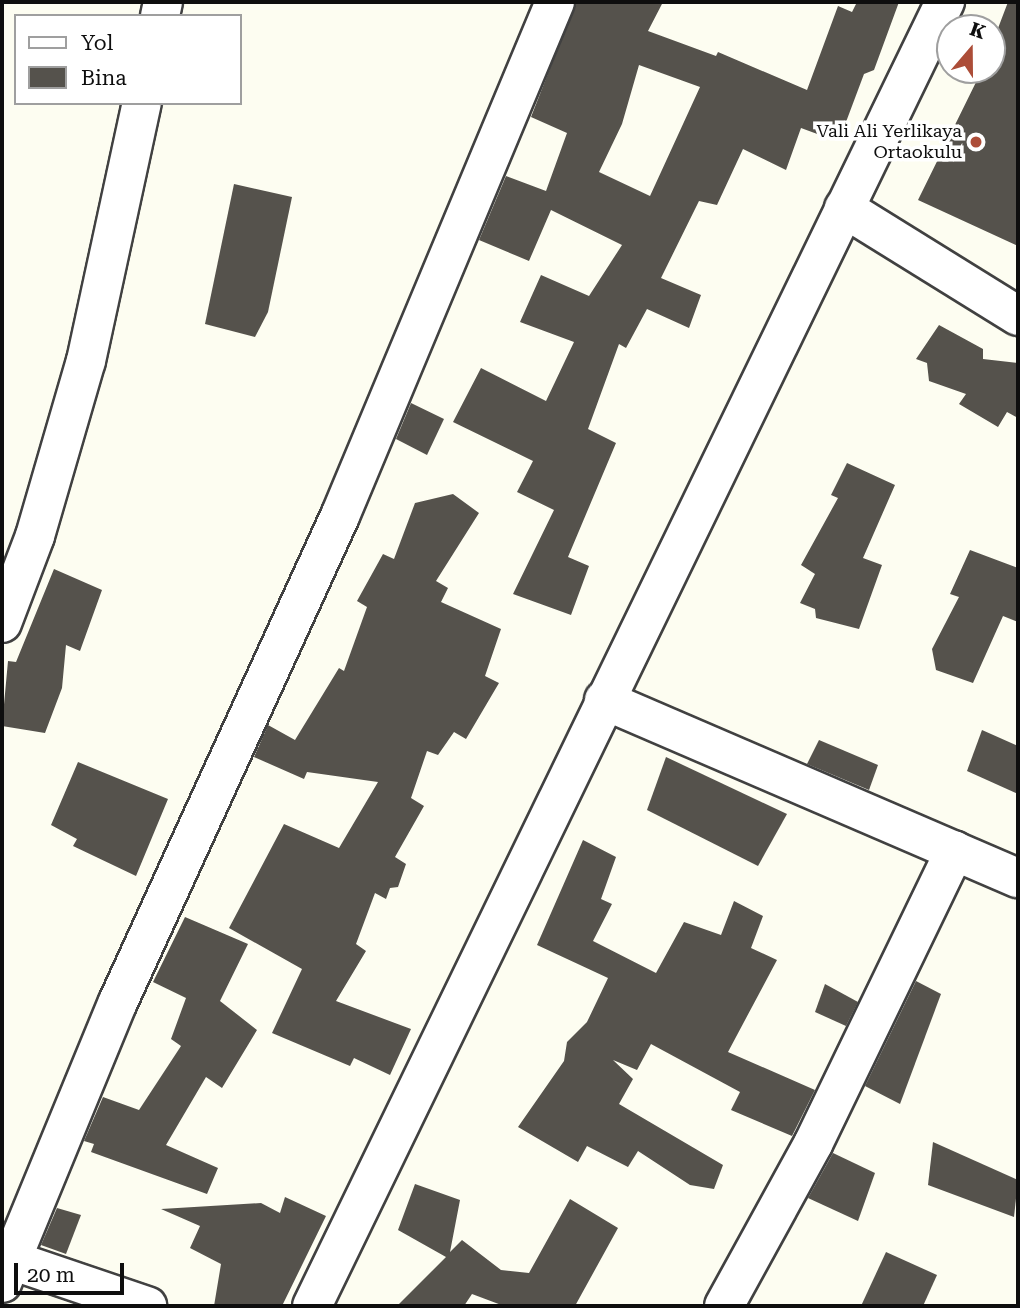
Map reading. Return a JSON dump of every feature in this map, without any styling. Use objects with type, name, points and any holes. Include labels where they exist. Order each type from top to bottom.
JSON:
[{"type":"street","points":[[147,1306],[7,1271],[118,1002],[340,516],[555,2]]},
{"type":"street","points":[[312,1306],[945,2]]},
{"type":"street","points":[[2,623],[35,536],[86,361],[142,105]]},
{"type":"street","points":[[845,208],[1018,316]]},
{"type":"street","points":[[604,700],[1018,878]]},
{"type":"street","points":[[724,1306],[813,1144],[955,850]]},
{"type":"building","points":[[576,2],[663,2],[648,31],[716,56],[718,52],[807,90],[838,6],[852,12],[857,2],[899,2],[874,70],[864,74],[843,130],[824,123],[820,135],[801,128],[786,170],[743,149],[717,205],[699,201],[661,278],[701,295],[689,328],[647,309],[626,348],[619,344],[588,429],[616,443],[568,557],[589,566],[571,615],[513,594],[554,510],[517,492],[533,461],[453,422],[481,368],[546,401],[574,342],[520,322],[541,275],[589,296],[622,245],[551,210],[529,261],[479,240],[506,176],[546,191],[567,133],[531,117]],"holes":[[[639,65],[700,87],[650,196],[599,172],[622,124]]]},
{"type":"building","name":"Vali Ali Yerlikaya Ortaokulu","points":[[1008,2],[1018,2],[1018,246],[918,200],[975,84],[1006,84],[1006,14],[1003,14]]},
{"type":"building","points":[[234,184],[292,197],[268,312],[255,337],[205,324]]},
{"type":"building","points":[[939,325],[983,349],[983,359],[1018,363],[1018,418],[1007,412],[998,427],[959,404],[966,394],[929,381],[927,363],[916,359]]},
{"type":"building","points":[[411,403],[444,419],[427,455],[396,439]]},
{"type":"building","points":[[847,463],[895,485],[863,558],[882,565],[859,629],[816,618],[815,609],[800,603],[815,574],[801,565],[838,498],[831,495]]},
{"type":"building","points":[[453,494],[479,513],[436,581],[448,588],[441,602],[501,629],[485,676],[499,683],[466,739],[454,732],[438,755],[427,751],[411,798],[424,806],[395,857],[406,864],[398,887],[390,888],[386,899],[375,893],[356,944],[366,951],[336,1001],[411,1029],[390,1075],[354,1058],[350,1066],[272,1033],[302,969],[229,928],[284,824],[339,848],[378,782],[307,772],[304,779],[254,757],[268,725],[295,740],[339,668],[344,671],[367,607],[357,601],[383,554],[394,559],[415,503]]},
{"type":"building","points":[[970,550],[1018,568],[1018,622],[1003,616],[973,683],[936,670],[932,649],[959,597],[950,594]]},
{"type":"building","points":[[54,569],[102,590],[80,651],[66,645],[62,688],[45,733],[2,726],[8,661],[16,662]]},
{"type":"building","points":[[982,730],[1018,746],[1018,794],[967,771]]},
{"type":"building","points":[[819,740],[878,765],[869,790],[807,764]]},
{"type":"building","points":[[666,757],[787,814],[758,866],[647,810]]},
{"type":"building","points":[[78,762],[168,799],[136,876],[73,846],[77,839],[51,825]]},
{"type":"building","points":[[583,840],[616,857],[601,899],[612,904],[593,941],[656,973],[684,922],[721,935],[734,901],[763,916],[751,948],[777,960],[728,1052],[815,1090],[792,1136],[731,1110],[740,1092],[651,1044],[637,1070],[613,1060],[633,1079],[619,1104],[723,1165],[714,1189],[690,1185],[638,1151],[628,1167],[587,1146],[578,1162],[518,1127],[564,1061],[567,1042],[587,1022],[608,978],[537,945]]},
{"type":"building","points":[[185,917],[248,944],[220,1001],[257,1030],[222,1088],[206,1077],[166,1145],[218,1168],[207,1194],[91,1152],[94,1144],[84,1141],[103,1097],[139,1110],[181,1046],[171,1039],[186,998],[153,982]]},
{"type":"building","points":[[916,981],[941,994],[900,1104],[865,1086]]},
{"type":"building","points":[[825,984],[858,1002],[846,1026],[815,1012]]},
{"type":"building","points":[[933,1142],[1018,1180],[1014,1217],[928,1185]]},
{"type":"building","points":[[833,1153],[875,1173],[858,1221],[808,1198]]},
{"type":"building","points":[[415,1184],[460,1200],[450,1252],[462,1240],[501,1270],[529,1273],[570,1199],[618,1228],[575,1306],[504,1306],[472,1294],[464,1306],[397,1306],[446,1257],[398,1230]]},
{"type":"building","points":[[285,1197],[326,1216],[282,1306],[214,1306],[221,1264],[190,1248],[200,1226],[161,1209],[261,1203],[280,1213]]},
{"type":"building","points":[[57,1208],[81,1215],[66,1254],[41,1245]]},
{"type":"building","points":[[886,1252],[937,1275],[923,1306],[861,1306]]},
{"type":"place","name":"Vali Ali Yerlikaya Ortaokulu","points":[[976,142]]}]
